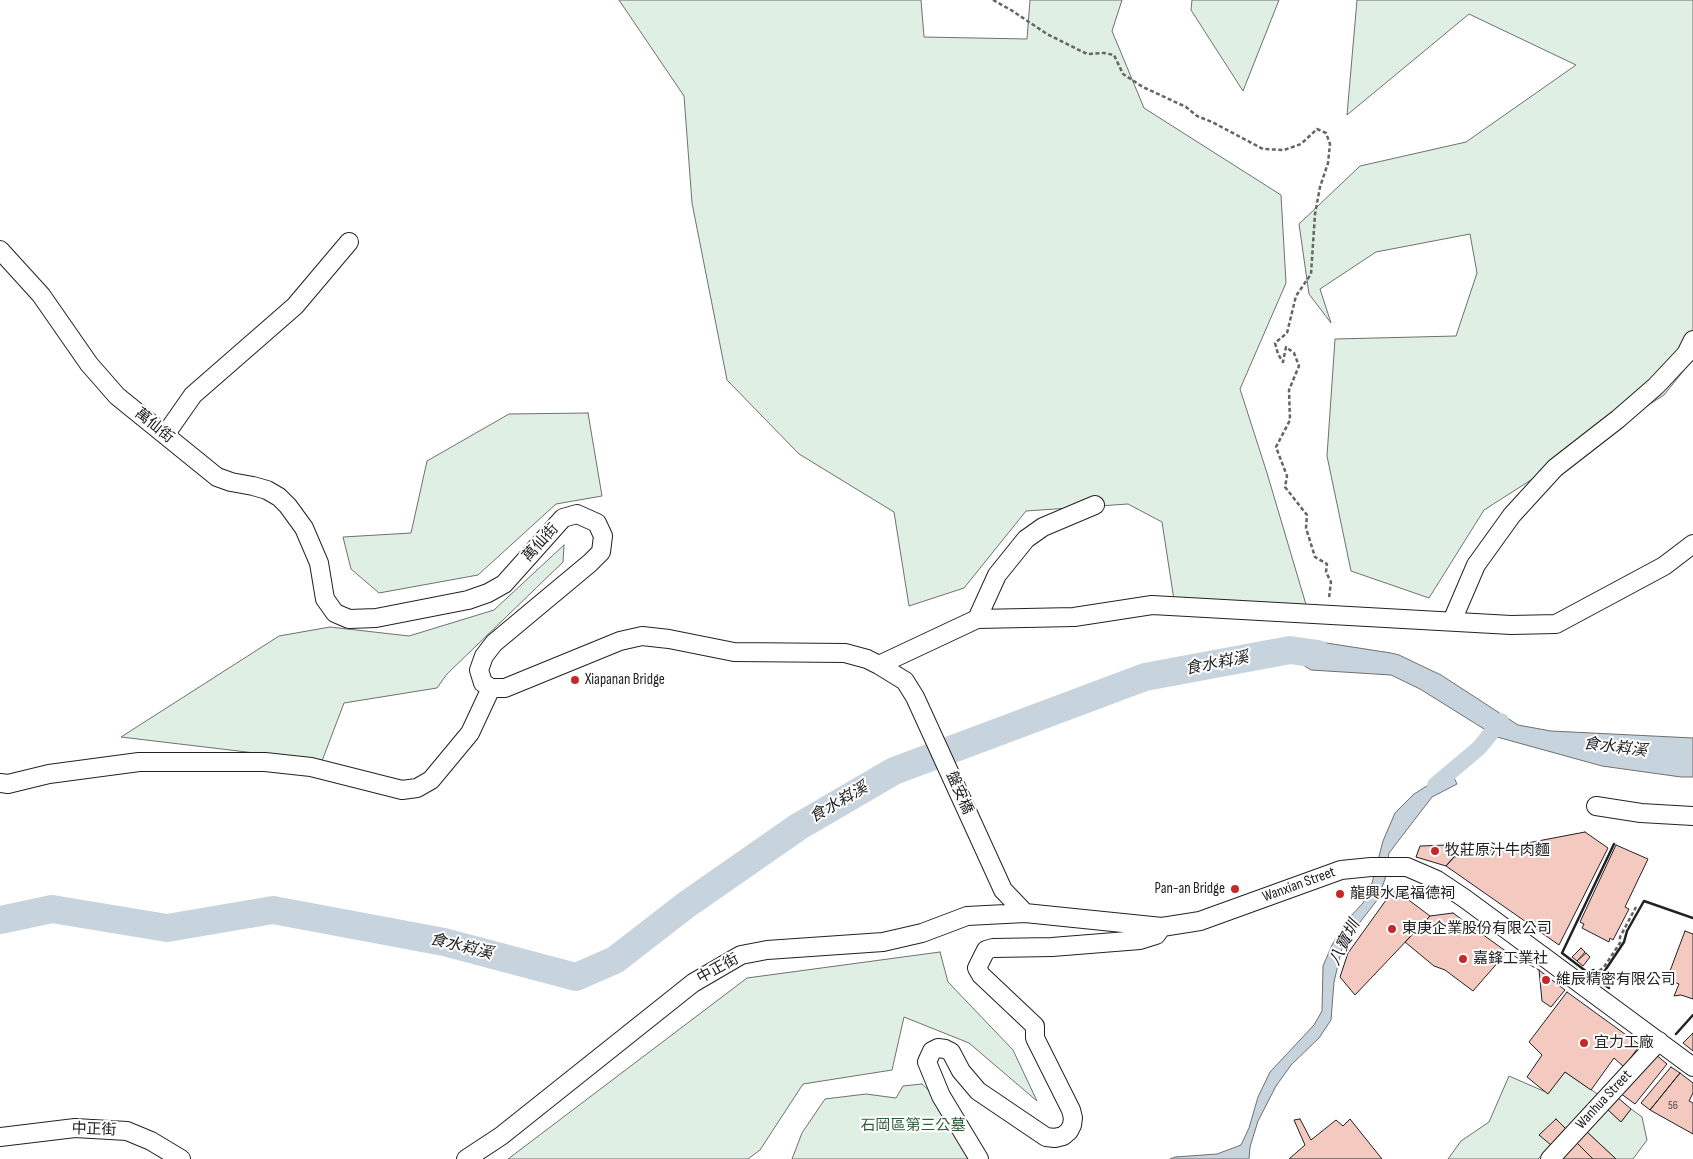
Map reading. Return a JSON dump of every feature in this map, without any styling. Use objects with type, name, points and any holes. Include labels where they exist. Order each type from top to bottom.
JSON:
[{"type":"street","points":[[165,435],[193,395],[295,306],[349,242]]},
{"type":"street","name":"萬仙街","points":[[0,250],[41,295],[90,364],[117,396],[216,477],[267,490],[279,497],[304,528],[319,562],[326,599],[335,613],[349,619],[376,618],[468,600],[488,594],[504,584],[563,518],[577,514],[597,522],[602,536],[602,552],[494,643],[484,656],[480,670],[482,683],[491,688]]},
{"type":"street","points":[[1452,621],[1476,565],[1512,515],[1555,468],[1618,419],[1656,386],[1686,354],[1693,340]]},
{"type":"street","points":[[977,619],[997,575],[1026,539],[1043,527],[1095,505]]},
{"type":"street","points":[[0,783],[8,784],[49,774],[139,762],[265,762],[311,767],[402,790],[417,788],[431,780],[470,733],[491,688],[505,688],[620,641],[642,636],[669,639],[734,652],[845,653],[867,659],[879,665],[977,619],[1074,617],[1152,605],[1511,625],[1556,624],[1664,566],[1693,544]]},
{"type":"street","name":"盤安橋","points":[[879,665],[904,681],[915,697],[1003,890],[1025,913]]},
{"type":"street","points":[[1596,806],[1640,813],[1693,816]]},
{"type":"street","name":"Wanxian Street","points":[[1025,913],[1162,927],[1200,921],[1341,870],[1407,867],[1437,880],[1464,898],[1693,1067]]},
{"type":"street","name":"中正街","points":[[466,1159],[501,1136],[693,983],[741,955],[767,950],[883,942],[922,933],[967,916],[1025,913]]},
{"type":"street","points":[[979,1159],[941,1096],[926,1062],[932,1051],[938,1048],[951,1052],[961,1072],[978,1091],[1046,1137],[1055,1138],[1062,1136],[1072,1125],[1073,1118],[1071,1110],[1035,1038],[1035,1026],[981,975],[978,968],[986,950],[993,948],[1052,947],[1140,940],[1156,935],[1162,927]]},
{"type":"street","name":"Wanhua Street","points":[[1550,1159],[1659,1041]]},
{"type":"street","name":"中正街","points":[[0,1136],[75,1128],[127,1131],[181,1159]]},
{"type":"path","points":[[993,0],[1047,34],[1087,54],[1104,53],[1114,56],[1123,74],[1143,87],[1186,107],[1197,116],[1263,149],[1284,150],[1301,144],[1317,129],[1326,133],[1330,144],[1328,163],[1320,187],[1315,214],[1311,274],[1296,296],[1287,333],[1275,343],[1278,354],[1283,362],[1286,347],[1294,353],[1299,366],[1289,390],[1290,420],[1276,447],[1287,476],[1285,487],[1307,515],[1306,528],[1315,557],[1327,564],[1326,572],[1331,582],[1329,599],[1312,614]]},
{"type":"path","points":[[1582,986],[1604,967],[1620,943],[1620,937],[1636,907]]},
{"type":"green space","points":[[619,0],[921,0],[924,37],[1027,39],[1030,0],[1122,0],[1112,31],[1144,108],[1281,195],[1286,283],[1240,389],[1307,608],[1174,600],[1162,522],[1128,504],[1026,511],[964,588],[909,606],[894,512],[799,454],[727,380],[692,203],[684,96]]},
{"type":"green space","points":[[1192,0],[1279,0],[1243,91],[1191,10]]},
{"type":"green space","points":[[1357,0],[1693,0],[1693,359],[1664,395],[1484,510],[1429,598],[1351,571],[1327,456],[1335,339],[1456,336],[1477,273],[1470,234],[1376,252],[1320,289],[1331,323],[1309,294],[1299,224],[1360,166],[1466,142],[1576,65],[1469,14],[1347,115]]},
{"type":"green space","points":[[588,413],[602,496],[556,504],[478,575],[379,593],[351,569],[343,537],[411,533],[427,461],[509,414]]},
{"type":"green space","points":[[564,545],[563,562],[447,674],[437,688],[344,703],[322,761],[121,737],[279,636],[330,627],[409,636],[494,610]]},
{"type":"green space","points":[[940,952],[948,982],[1013,1050],[1037,1101],[969,1043],[904,1017],[892,1070],[803,1084],[760,1150],[748,1159],[508,1159],[747,978]]},
{"type":"green space","points":[[1565,1072],[1599,1095],[1538,1159],[1448,1159],[1461,1141],[1489,1122],[1509,1076],[1548,1093]]},
{"type":"green space","name":"石岡區第三公墓","points":[[922,1084],[934,1095],[969,1159],[792,1159],[802,1133],[825,1099],[866,1094],[896,1098],[903,1086]]},
{"type":"green space","points":[[1606,1108],[1621,1122],[1631,1109],[1642,1117],[1647,1140],[1633,1159],[1616,1159],[1586,1131]]},
{"type":"water","points":[[1320,642],[1399,655],[1441,675],[1518,725],[1551,731],[1693,738],[1693,777],[1602,766],[1497,737],[1420,689],[1391,675],[1311,670],[1281,651],[1285,643]]},
{"type":"water","name":"八寶圳","points":[[1449,767],[1457,784],[1432,797],[1389,853],[1385,879],[1378,899],[1343,944],[1334,982],[1331,1020],[1319,1038],[1291,1065],[1276,1086],[1258,1121],[1250,1147],[1249,1159],[1170,1159],[1217,1154],[1241,1145],[1249,1128],[1258,1097],[1270,1072],[1314,1025],[1322,1011],[1323,966],[1332,945],[1349,918],[1363,903],[1372,883],[1383,841],[1395,813],[1414,794],[1435,781]]},
{"type":"building","points":[[1585,832],[1608,848],[1559,945],[1446,866],[1454,857]]},
{"type":"building","name":"牧莊原汁牛肉麵","points":[[1448,845],[1454,857],[1446,866],[1416,857],[1420,846]]},
{"type":"building","points":[[1616,845],[1648,859],[1625,907],[1629,909],[1613,940],[1610,938],[1609,942],[1582,928],[1584,924],[1580,922]]},
{"type":"building","name":"東庚企業股份有限公司","points":[[1394,889],[1430,916],[1355,995],[1340,977],[1348,953]]},
{"type":"building","name":"嘉鋒工業社","points":[[1453,913],[1507,952],[1473,991],[1445,970],[1434,966],[1405,942],[1430,916]]},
{"type":"building","points":[[1685,931],[1693,934],[1693,999],[1681,995],[1674,996],[1679,984],[1667,979]]},
{"type":"building","points":[[1581,948],[1585,952],[1577,961],[1572,957]]},
{"type":"building","points":[[1586,953],[1590,957],[1583,966],[1577,961]]},
{"type":"building","name":"維辰精密有限公司","points":[[1539,970],[1565,990],[1551,1007],[1542,1001]]},
{"type":"building","name":"宜力工廠","points":[[1567,992],[1640,1045],[1624,1067],[1614,1058],[1591,1090],[1565,1072],[1548,1094],[1527,1077],[1542,1055],[1529,1042]]},
{"type":"building","points":[[1693,1033],[1693,1051],[1683,1043]]},
{"type":"building","points":[[1655,1054],[1667,1064],[1635,1104],[1620,1093]]},
{"type":"building","points":[[1671,1067],[1680,1073],[1650,1110],[1641,1103]]},
{"type":"building","points":[[1680,1073],[1693,1083],[1693,1093],[1689,1101],[1693,1103],[1693,1134],[1650,1110]]},
{"type":"building","points":[[1617,1097],[1631,1109],[1621,1122],[1606,1108]]},
{"type":"building","points":[[1300,1119],[1311,1140],[1336,1120],[1343,1126],[1350,1119],[1382,1159],[1289,1159],[1305,1145],[1294,1120]]},
{"type":"building","points":[[1556,1119],[1566,1129],[1551,1145],[1539,1135]]},
{"type":"building","points":[[1586,1131],[1616,1159],[1593,1159],[1576,1142]]},
{"type":"building","points":[[1576,1142],[1593,1159],[1558,1159]]},
{"type":"waterway","name":"食水嵙溪","points":[[0,920],[52,909],[167,928],[273,910],[444,942],[576,977],[615,960],[686,905],[798,827],[894,771],[1145,677],[1290,650],[1318,654]]},
{"type":"waterway","name":"八寶圳","points":[[1435,785],[1479,748],[1501,721]]},
{"type":"fence","points":[[1507,952],[1539,970]]},
{"type":"wall","points":[[1594,970],[1587,972],[1562,953],[1614,844]]},
{"type":"wall","points":[[1609,988],[1598,981],[1624,942],[1627,931],[1644,901],[1693,918]]},
{"type":"wall","points":[[1676,1034],[1693,1015]]},
{"type":"place","name":"Xiapanan Bridge","points":[[575,680]]},
{"type":"place","name":"牧莊原汁牛肉麵","points":[[1435,851]]},
{"type":"place","name":"Pan-an Bridge","points":[[1235,889]]},
{"type":"place","name":"龍興水尾福德祠","points":[[1340,894]]},
{"type":"place","name":"東庚企業股份有限公司","points":[[1392,929]]},
{"type":"place","name":"嘉鋒工業社","points":[[1463,959]]},
{"type":"place","name":"維辰精密有限公司","points":[[1546,980]]},
{"type":"place","name":"宜力工廠","points":[[1584,1043]]}]
